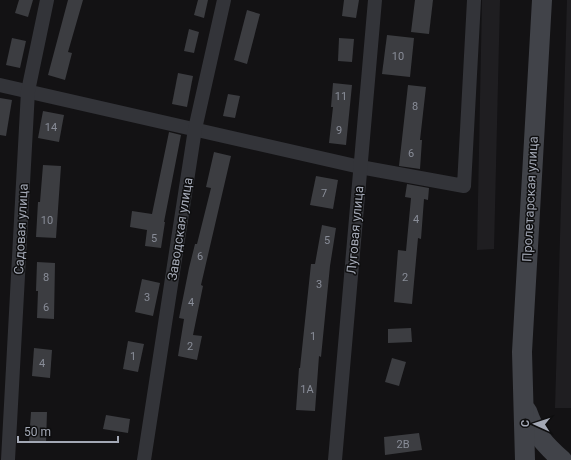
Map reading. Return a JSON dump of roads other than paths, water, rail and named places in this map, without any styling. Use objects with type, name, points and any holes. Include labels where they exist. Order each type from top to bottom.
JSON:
[{"type":"main road","name":"Пролетарская улица","points":[[525,460],[522,352],[542,0]]},
{"type":"main road","points":[[523,397],[531,422],[539,437],[550,450],[562,460]]},
{"type":"street","name":"Садовая улица","points":[[8,460],[28,91],[47,0]]},
{"type":"street","name":"Заводская улица","points":[[144,460],[195,129],[224,0]]},
{"type":"street","name":"Луговая улица","points":[[335,460],[375,0]]},
{"type":"street","points":[[0,85],[360,167],[464,186],[474,0]]}]
